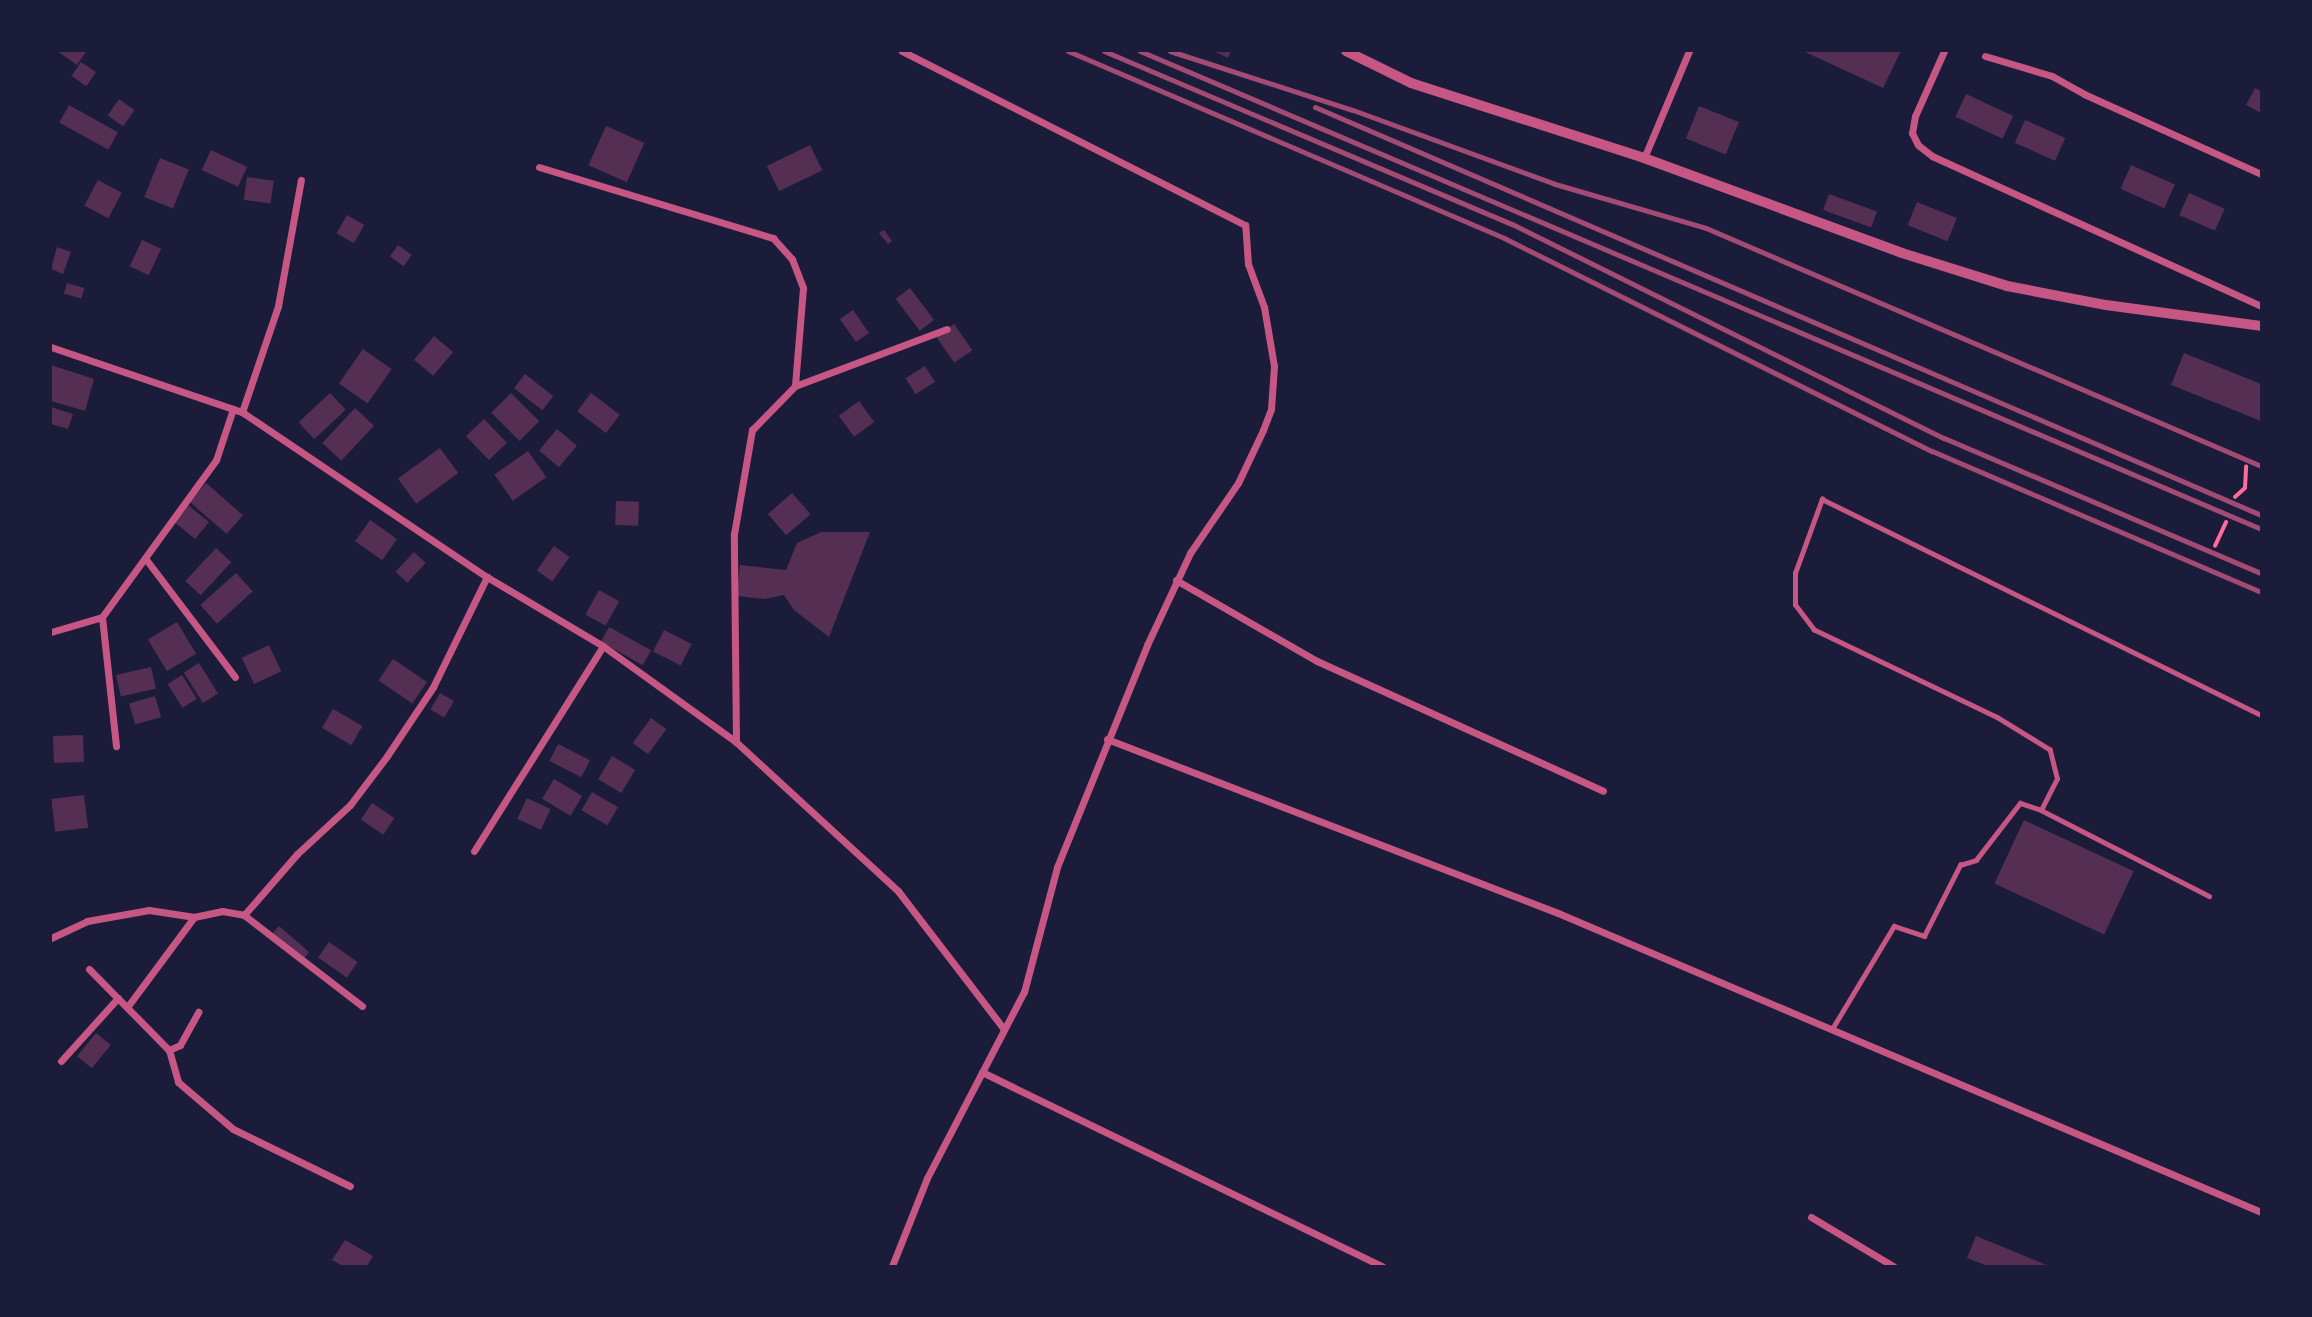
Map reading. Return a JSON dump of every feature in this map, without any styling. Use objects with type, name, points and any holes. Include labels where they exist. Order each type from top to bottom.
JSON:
[{"type":"street","points":[[892,1266],[928,1178],[1024,992],[1057,867],[1107,739],[1176,580],[1238,483],[1271,409],[1274,366],[1264,307],[1248,264],[1245,225],[902,51]]},
{"type":"street","points":[[1346,51],[1359,52],[1411,83],[1644,158],[1902,253],[2007,286],[2106,305],[2261,326]]},
{"type":"street","points":[[1644,158],[1689,51]]},
{"type":"street","points":[[1944,51],[1915,116],[1912,133],[1918,145],[1932,156],[2261,306]]},
{"type":"street","points":[[1986,56],[2052,75],[2084,94],[2261,173]]},
{"type":"street","points":[[539,167],[773,238],[792,259],[803,288],[795,386]]},
{"type":"street","points":[[242,412],[278,306],[301,180]]},
{"type":"street","points":[[736,742],[734,534],[752,430],[795,386],[848,370],[947,329]]},
{"type":"street","points":[[51,347],[242,412],[487,577],[603,646],[736,742],[758,766],[814,813],[898,891],[1004,1030]]},
{"type":"street","points":[[51,632],[102,617],[216,460],[233,409]]},
{"type":"street","points":[[145,558],[235,677]]},
{"type":"street","points":[[244,915],[296,854],[350,804],[387,757],[433,687],[487,577]]},
{"type":"street","points":[[1176,580],[1317,661],[1603,790]]},
{"type":"street","points":[[102,617],[116,746]]},
{"type":"street","points":[[474,851],[603,646]]},
{"type":"street","points":[[1107,739],[1558,913],[2261,1212]]},
{"type":"street","points":[[51,939],[88,921],[149,910],[194,917],[222,911],[244,915],[362,1006]]},
{"type":"street","points":[[128,1006],[194,917]]},
{"type":"street","points":[[89,969],[169,1050],[178,1082],[233,1129],[350,1186]]},
{"type":"street","points":[[61,1061],[118,998]]},
{"type":"street","points":[[169,1050],[180,1045],[198,1012]]},
{"type":"street","points":[[982,1072],[1382,1266]]},
{"type":"street","points":[[1811,1217],[1893,1266]]},
{"type":"lane","points":[[2041,810],[2057,779],[2050,750],[1998,718],[1814,630],[1795,605],[1795,573],[1822,499],[2261,715]]},
{"type":"lane","points":[[1831,1031],[1894,926],[1924,936],[1960,865],[1976,860],[2020,803],[2041,810],[2208,896]]},
{"type":"path","points":[[2235,497],[2245,488],[2246,467]]},
{"type":"path","points":[[2215,546],[2226,522]]},
{"type":"building","points":[[57,51],[85,51],[86,52],[77,65]]},
{"type":"building","points":[[1213,51],[1231,51],[1228,58]]},
{"type":"building","points":[[1803,51],[1901,51],[1883,88]]},
{"type":"building","points":[[81,62],[96,72],[86,86],[71,76]]},
{"type":"building","points":[[2255,88],[2261,91],[2261,113],[2246,105]]},
{"type":"building","points":[[1966,94],[2013,116],[2003,139],[1955,117]]},
{"type":"building","points":[[119,99],[135,110],[123,126],[108,115]]},
{"type":"building","points":[[69,105],[118,132],[108,150],[59,122]]},
{"type":"building","points":[[1699,106],[1739,122],[1726,155],[1686,138]]},
{"type":"building","points":[[2025,120],[2065,138],[2055,161],[2015,143]]},
{"type":"building","points":[[606,126],[644,143],[627,182],[589,165]]},
{"type":"building","points":[[810,145],[822,170],[779,191],[767,166]]},
{"type":"building","points":[[211,150],[247,167],[238,187],[202,170]]},
{"type":"building","points":[[160,158],[189,170],[173,209],[144,197]]},
{"type":"building","points":[[2131,165],[2175,185],[2164,208],[2120,189]]},
{"type":"building","points":[[247,177],[274,181],[271,204],[244,200]]},
{"type":"building","points":[[98,180],[122,193],[108,218],[84,206]]},
{"type":"building","points":[[2189,193],[2225,209],[2215,231],[2179,215]]},
{"type":"building","points":[[1829,194],[1877,211],[1871,227],[1823,210]]},
{"type":"building","points":[[1917,202],[1957,218],[1948,241],[1908,225]]},
{"type":"building","points":[[347,215],[364,225],[354,243],[336,233]]},
{"type":"building","points":[[884,230],[892,241],[888,244],[879,233]]},
{"type":"building","points":[[142,240],[161,249],[149,275],[130,266]]},
{"type":"building","points":[[398,245],[412,255],[404,266],[390,256]]},
{"type":"building","points":[[57,247],[71,252],[63,274],[51,269]]},
{"type":"building","points":[[67,283],[84,288],[81,299],[64,294]]},
{"type":"building","points":[[910,288],[934,320],[920,331],[896,299]]},
{"type":"building","points":[[853,310],[869,333],[856,342],[840,319]]},
{"type":"building","points":[[954,324],[972,350],[954,363],[936,337]]},
{"type":"building","points":[[434,336],[453,352],[433,376],[414,360]]},
{"type":"building","points":[[363,349],[392,369],[368,403],[339,383]]},
{"type":"building","points":[[2184,353],[2261,384],[2261,421],[2171,385]]},
{"type":"building","points":[[51,365],[94,379],[85,411],[51,401]]},
{"type":"building","points":[[925,366],[935,382],[916,394],[905,378]]},
{"type":"building","points":[[525,374],[553,396],[542,410],[514,388]]},
{"type":"building","points":[[330,393],[346,410],[314,439],[299,422]]},
{"type":"building","points":[[511,393],[539,421],[519,441],[491,413]]},
{"type":"building","points":[[591,393],[620,415],[606,433],[577,411]]},
{"type":"building","points":[[859,401],[874,422],[854,437],[839,416]]},
{"type":"building","points":[[51,407],[73,414],[68,429],[51,424]]},
{"type":"building","points":[[355,408],[374,426],[341,461],[322,443]]},
{"type":"building","points":[[484,419],[507,443],[489,460],[466,436]]},
{"type":"building","points":[[557,429],[577,446],[559,467],[539,450]]},
{"type":"building","points":[[440,448],[458,473],[416,504],[398,479]]},
{"type":"building","points":[[528,451],[546,477],[513,501],[494,475]]},
{"type":"building","points":[[206,483],[243,515],[227,534],[190,502]]},
{"type":"building","points":[[792,493],[810,514],[786,535],[768,514]]},
{"type":"building","points":[[616,501],[639,502],[638,526],[615,525]]},
{"type":"building","points":[[188,505],[209,522],[195,539],[174,522]]},
{"type":"building","points":[[370,520],[397,539],[382,560],[355,541]]},
{"type":"building","points":[[821,532],[870,532],[829,637],[794,610],[784,595],[765,599],[737,596],[740,565],[786,570],[797,543]]},
{"type":"building","points":[[554,546],[570,557],[552,581],[537,571]]},
{"type":"building","points":[[216,548],[231,562],[201,595],[185,581]]},
{"type":"building","points":[[414,552],[426,563],[407,583],[396,572]]},
{"type":"building","points":[[236,573],[253,592],[217,624],[200,605]]},
{"type":"building","points":[[599,590],[619,601],[606,626],[585,614]]},
{"type":"building","points":[[177,622],[196,654],[167,671],[148,640]]},
{"type":"building","points":[[609,627],[651,650],[643,665],[601,642]]},
{"type":"building","points":[[664,630],[692,644],[681,665],[653,651]]},
{"type":"building","points":[[269,645],[281,671],[254,684],[242,658]]},
{"type":"building","points":[[393,659],[427,682],[412,703],[378,681]]},
{"type":"building","points":[[199,663],[218,694],[203,703],[184,673]]},
{"type":"building","points":[[151,667],[156,688],[121,697],[116,675]]},
{"type":"building","points":[[182,675],[197,699],[182,708],[168,684]]},
{"type":"building","points":[[440,693],[454,701],[444,717],[430,709]]},
{"type":"building","points":[[155,696],[161,717],[135,725],[129,703]]},
{"type":"building","points":[[333,709],[362,726],[351,745],[322,728]]},
{"type":"building","points":[[651,718],[666,729],[648,754],[633,743]]},
{"type":"building","points":[[83,735],[84,762],[54,763],[53,736]]},
{"type":"building","points":[[558,744],[590,760],[581,777],[549,761]]},
{"type":"building","points":[[612,756],[635,770],[621,793],[598,779]]},
{"type":"building","points":[[554,779],[582,796],[570,816],[542,799]]},
{"type":"building","points":[[592,792],[618,807],[607,825],[582,810]]},
{"type":"building","points":[[84,795],[88,828],[55,832],[51,799]]},
{"type":"building","points":[[527,798],[551,809],[541,830],[517,819]]},
{"type":"building","points":[[372,803],[394,818],[383,835],[361,820]]},
{"type":"building","points":[[2024,820],[2134,871],[2104,935],[1994,883]]},
{"type":"building","points":[[279,926],[309,952],[302,961],[272,934]]},
{"type":"building","points":[[329,942],[358,962],[347,978],[318,958]]},
{"type":"building","points":[[96,1033],[111,1045],[92,1068],[77,1056]]},
{"type":"building","points":[[1976,1236],[2049,1266],[1988,1266],[1967,1258]]},
{"type":"building","points":[[345,1240],[373,1256],[367,1266],[343,1266],[332,1260]]},
{"type":"railway","points":[[1068,51],[1504,238],[1932,451],[2261,592]]},
{"type":"railway","points":[[1104,51],[1512,224],[1944,438],[2261,573]]},
{"type":"railway","points":[[1140,51],[2261,529]]},
{"type":"railway","points":[[1170,51],[1353,110],[1555,184],[1706,228],[2261,466]]},
{"type":"railway","points":[[1315,107],[2261,515]]}]
